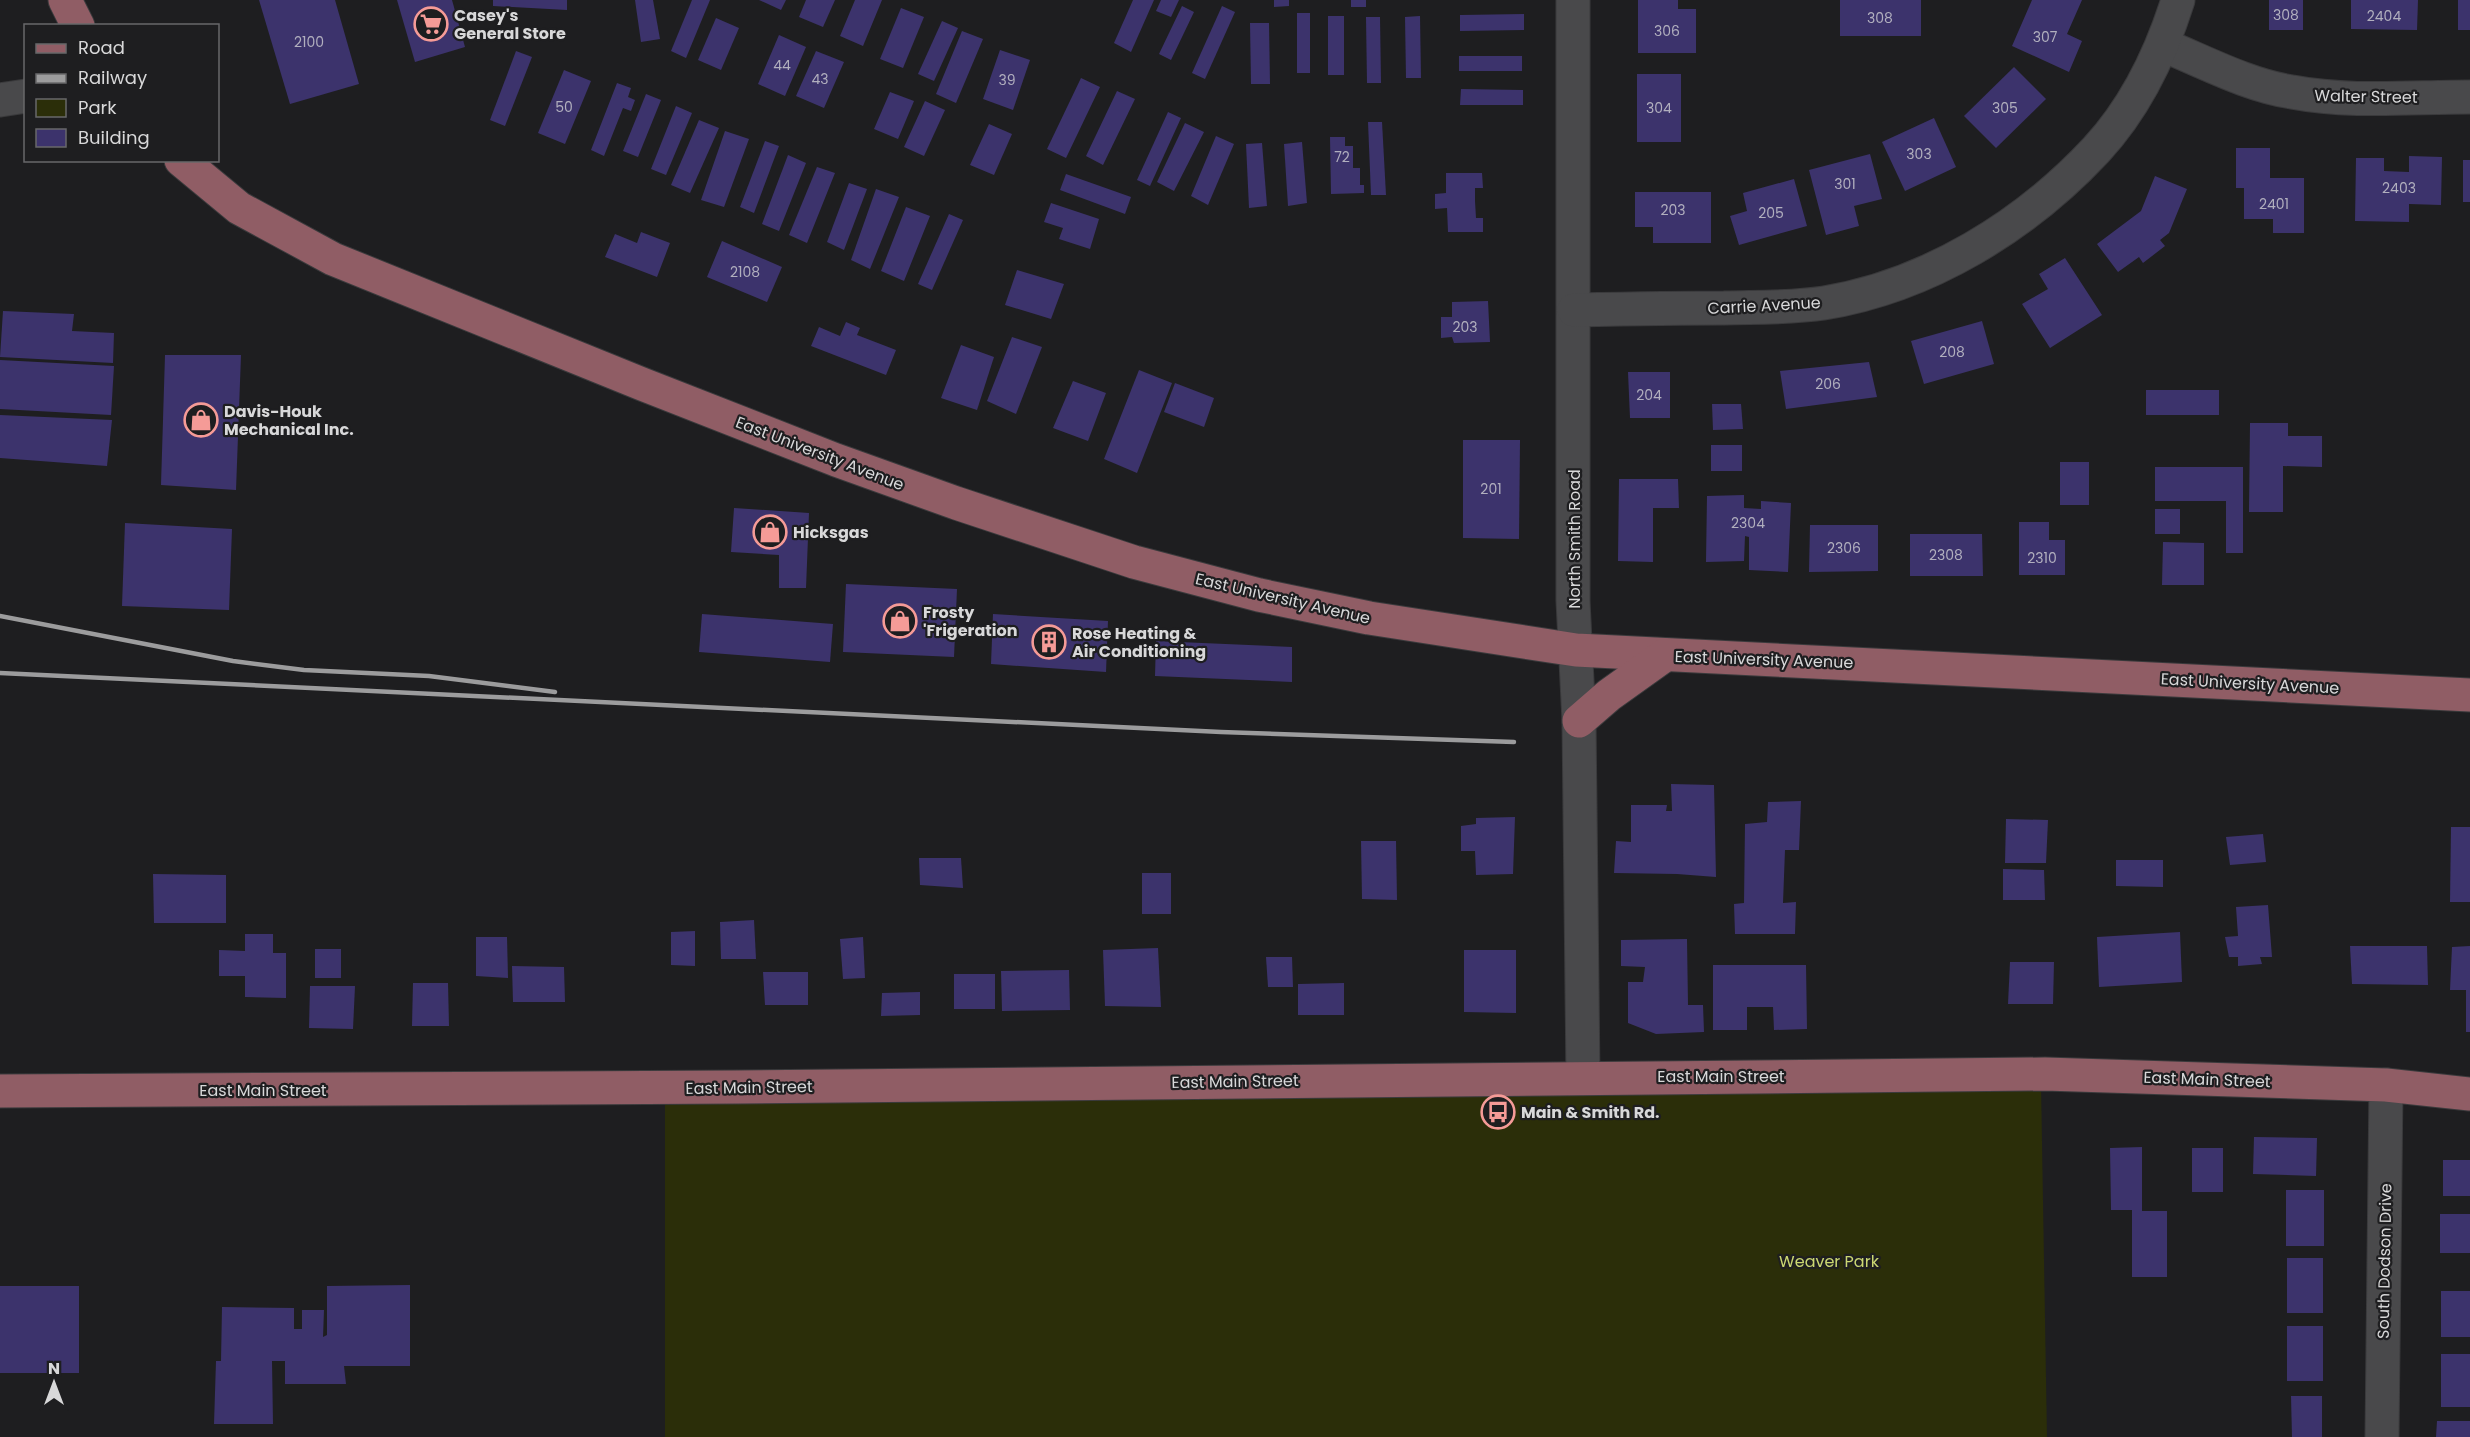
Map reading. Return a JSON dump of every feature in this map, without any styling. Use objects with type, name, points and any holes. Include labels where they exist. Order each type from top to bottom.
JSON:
[{"type":"main road","points":[[65,0],[77,24]]},
{"type":"main road","name":"East University Avenue","points":[[183,162],[239,208],[333,259],[664,393],[836,460],[956,503],[1134,562],[1259,595],[1392,622],[1576,650],[2470,694]]},
{"type":"main road","points":[[1579,721],[1609,695],[1665,655]]},
{"type":"main road","name":"East Main Street","points":[[0,1091],[738,1088],[2045,1074],[2386,1085],[2470,1094]]},
{"type":"street","name":"North Smith Road","points":[[1573,0],[1574,601],[1579,721],[1583,1078]]},
{"type":"street","name":"Carrie Avenue","points":[[1574,310],[1794,306],[1824,303],[1863,294],[1916,276],[1967,251],[2017,221],[2059,186],[2097,149],[2129,107],[2163,45],[2178,0]]},
{"type":"street","name":"Walter Street","points":[[2163,45],[2257,84],[2291,92],[2336,98],[2470,97]]},
{"type":"street","points":[[0,100],[24,96]]},
{"type":"street","name":"South Dodson Drive","points":[[2382,1437],[2386,1085]]},
{"type":"green space","name":"Weaver Park","points":[[2041,1083],[2047,1437],[665,1437],[665,1089]]},
{"type":"building","points":[[259,0],[335,0],[359,84],[290,104]]},
{"type":"building","name":"Casey's General Store","points":[[397,0],[452,0],[465,47],[415,62]]},
{"type":"building","points":[[493,0],[567,0],[567,10],[493,6]]},
{"type":"building","points":[[635,0],[653,0],[660,39],[641,42]]},
{"type":"building","points":[[692,0],[710,0],[686,58],[671,51]]},
{"type":"building","points":[[759,0],[786,0],[781,10]]},
{"type":"building","points":[[806,0],[835,0],[823,27],[799,17]]},
{"type":"building","points":[[855,0],[882,0],[863,46],[840,36]]},
{"type":"building","points":[[1133,0],[1154,0],[1131,52],[1114,43]]},
{"type":"building","points":[[1161,0],[1179,0],[1171,17],[1156,11]]},
{"type":"building","points":[[1274,0],[1289,0],[1289,6],[1274,7]]},
{"type":"building","points":[[1351,0],[1366,0],[1366,7],[1351,7]]},
{"type":"building","points":[[1638,0],[1678,0],[1678,9],[1696,9],[1696,53],[1638,53]]},
{"type":"building","points":[[1840,0],[1921,0],[1921,36],[1840,36]]},
{"type":"building","points":[[2032,0],[2082,0],[2067,34],[2082,41],[2069,72],[2012,46]]},
{"type":"building","points":[[2269,0],[2303,0],[2303,30],[2269,30]]},
{"type":"building","points":[[2351,0],[2418,0],[2417,30],[2351,29]]},
{"type":"building","points":[[2458,0],[2470,0],[2470,30],[2458,30]]},
{"type":"building","points":[[1182,6],[1194,12],[1171,60],[1159,54]]},
{"type":"building","points":[[1222,6],[1235,12],[1205,79],[1192,73]]},
{"type":"building","points":[[901,8],[924,17],[903,68],[880,59]]},
{"type":"building","points":[[1297,13],[1310,13],[1310,73],[1297,73]]},
{"type":"building","points":[[1524,14],[1524,30],[1460,31],[1460,15]]},
{"type":"building","points":[[1328,16],[1344,16],[1344,75],[1328,75]]},
{"type":"building","points":[[1420,16],[1421,78],[1406,78],[1405,17]]},
{"type":"building","points":[[1366,17],[1380,17],[1381,83],[1367,83]]},
{"type":"building","points":[[716,18],[739,28],[721,70],[698,60]]},
{"type":"building","points":[[942,21],[958,28],[934,81],[918,74]]},
{"type":"building","points":[[1250,23],[1269,23],[1270,84],[1251,84]]},
{"type":"building","points":[[962,31],[983,39],[956,103],[936,94]]},
{"type":"building","points":[[779,35],[806,47],[785,96],[758,84]]},
{"type":"building","points":[[1000,50],[1030,60],[1013,110],[983,99]]},
{"type":"building","points":[[516,51],[532,57],[505,126],[490,120]]},
{"type":"building","points":[[816,51],[844,62],[824,108],[796,96]]},
{"type":"building","points":[[1459,56],[1522,56],[1522,71],[1459,71]]},
{"type":"building","points":[[2014,67],[2046,99],[1996,148],[1964,116]]},
{"type":"building","points":[[564,70],[591,81],[565,144],[538,133]]},
{"type":"building","points":[[1637,74],[1681,74],[1681,142],[1637,142]]},
{"type":"building","points":[[1081,78],[1100,87],[1066,158],[1047,149]]},
{"type":"building","points":[[617,83],[631,88],[628,97],[635,100],[631,111],[623,108],[604,156],[591,150]]},
{"type":"building","points":[[1461,89],[1523,90],[1523,105],[1460,105]]},
{"type":"building","points":[[1117,91],[1135,99],[1103,165],[1086,156]]},
{"type":"building","points":[[890,92],[914,101],[898,139],[874,129]]},
{"type":"building","points":[[646,94],[661,100],[638,157],[623,151]]},
{"type":"building","points":[[925,101],[945,110],[924,156],[904,147]]},
{"type":"building","points":[[676,106],[692,113],[666,175],[651,169]]},
{"type":"building","points":[[1168,112],[1181,118],[1150,186],[1137,180]]},
{"type":"building","points":[[1934,118],[1956,167],[1905,191],[1882,142]]},
{"type":"building","points":[[699,120],[719,128],[690,193],[671,185]]},
{"type":"building","points":[[1368,122],[1382,122],[1386,195],[1371,195]]},
{"type":"building","points":[[1185,123],[1204,132],[1174,191],[1157,182]]},
{"type":"building","points":[[989,124],[1012,134],[994,175],[970,165]]},
{"type":"building","points":[[725,131],[749,139],[724,207],[701,200]]},
{"type":"building","points":[[1216,136],[1234,144],[1208,205],[1191,196]]},
{"type":"building","points":[[1330,137],[1345,137],[1345,146],[1353,146],[1353,168],[1360,168],[1360,185],[1364,185],[1364,193],[1331,194]]},
{"type":"building","points":[[765,141],[779,146],[754,213],[740,207]]},
{"type":"building","points":[[1302,142],[1307,203],[1288,206],[1284,144]]},
{"type":"building","points":[[1262,143],[1267,206],[1249,208],[1246,144]]},
{"type":"building","points":[[2236,148],[2270,148],[2270,178],[2304,178],[2304,233],[2273,233],[2273,219],[2244,219],[2244,188],[2236,188]]},
{"type":"building","points":[[1870,154],[1882,199],[1854,206],[1859,226],[1826,235],[1809,170]]},
{"type":"building","points":[[788,155],[806,163],[779,231],[762,224]]},
{"type":"building","points":[[2409,156],[2442,157],[2441,205],[2409,204],[2409,222],[2355,221],[2356,158],[2384,158],[2384,171],[2409,172]]},
{"type":"building","points":[[2463,160],[2470,160],[2470,202],[2463,202]]},
{"type":"building","points":[[817,167],[835,173],[807,243],[789,235]]},
{"type":"building","points":[[1446,173],[1482,173],[1483,188],[1475,188],[1475,201],[1476,218],[1483,218],[1483,232],[1448,232],[1447,208],[1435,209],[1435,194],[1446,193]]},
{"type":"building","points":[[1066,174],[1131,197],[1125,214],[1060,190]]},
{"type":"building","points":[[2155,176],[2187,189],[2169,233],[2160,240],[2165,246],[2143,263],[2139,257],[2118,272],[2097,244],[2141,211]]},
{"type":"building","points":[[1794,179],[1807,226],[1739,245],[1730,216],[1747,211],[1743,193]]},
{"type":"building","points":[[849,183],[867,189],[844,250],[827,242]]},
{"type":"building","points":[[876,189],[899,197],[870,269],[851,260]]},
{"type":"building","points":[[1635,192],[1711,192],[1711,243],[1653,243],[1653,227],[1635,227]]},
{"type":"building","points":[[1051,203],[1099,219],[1090,249],[1059,239],[1063,228],[1044,222]]},
{"type":"building","points":[[906,207],[930,216],[904,281],[881,271]]},
{"type":"building","points":[[949,214],[963,220],[932,290],[918,284]]},
{"type":"building","points":[[641,232],[670,243],[657,277],[605,257],[615,234],[637,243]]},
{"type":"building","points":[[722,241],[782,267],[767,302],[707,277]]},
{"type":"building","points":[[2065,258],[2102,315],[2050,348],[2022,304],[2048,289],[2039,274]]},
{"type":"building","points":[[1017,270],[1064,284],[1051,319],[1005,305]]},
{"type":"building","points":[[1488,301],[1490,342],[1454,343],[1452,337],[1441,338],[1441,317],[1452,317],[1452,302]]},
{"type":"building","points":[[3,311],[74,314],[72,331],[114,333],[113,363],[0,357]]},
{"type":"building","points":[[1982,321],[1994,364],[1924,384],[1911,341]]},
{"type":"building","points":[[846,322],[860,328],[857,335],[896,350],[886,375],[811,346],[819,327],[840,336]]},
{"type":"building","points":[[1012,337],[1042,347],[1016,414],[987,401]]},
{"type":"building","points":[[961,345],[994,357],[977,410],[941,398]]},
{"type":"building","name":"Davis-Houk Mechanical Inc.","points":[[165,355],[241,355],[236,490],[161,485]]},
{"type":"building","points":[[0,360],[114,366],[111,415],[0,409]]},
{"type":"building","points":[[1869,362],[1877,397],[1786,409],[1780,371]]},
{"type":"building","points":[[1139,370],[1172,383],[1137,473],[1104,459]]},
{"type":"building","points":[[1628,372],[1670,372],[1670,418],[1630,418]]},
{"type":"building","points":[[1073,381],[1106,393],[1088,441],[1053,428]]},
{"type":"building","points":[[1175,383],[1214,398],[1204,427],[1164,412]]},
{"type":"building","points":[[2146,390],[2219,390],[2219,415],[2146,415]]},
{"type":"building","points":[[1712,404],[1741,404],[1743,429],[1713,430]]},
{"type":"building","points":[[0,415],[112,420],[107,466],[0,458]]},
{"type":"building","points":[[2250,423],[2288,423],[2288,436],[2322,436],[2322,467],[2283,466],[2283,512],[2249,512]]},
{"type":"building","points":[[1463,440],[1520,440],[1519,539],[1463,538]]},
{"type":"building","points":[[1711,445],[1742,445],[1742,471],[1711,471]]},
{"type":"building","points":[[2060,462],[2089,462],[2089,505],[2060,505]]},
{"type":"building","points":[[2155,467],[2243,467],[2243,553],[2226,553],[2226,501],[2155,501]]},
{"type":"building","points":[[1619,479],[1678,479],[1679,508],[1653,508],[1653,562],[1618,561]]},
{"type":"building","points":[[1744,495],[1744,508],[1761,509],[1761,501],[1791,503],[1788,572],[1749,570],[1749,537],[1745,536],[1744,561],[1706,562],[1707,496]]},
{"type":"building","name":"Hicksgas","points":[[734,508],[809,513],[806,588],[779,588],[779,555],[731,552]]},
{"type":"building","points":[[2155,509],[2180,509],[2180,534],[2155,534]]},
{"type":"building","points":[[2019,522],[2049,522],[2049,540],[2065,540],[2065,575],[2019,575]]},
{"type":"building","points":[[125,523],[232,529],[229,610],[122,606]]},
{"type":"building","points":[[1810,525],[1878,525],[1878,571],[1809,572]]},
{"type":"building","points":[[1910,534],[1982,534],[1983,576],[1910,576]]},
{"type":"building","points":[[2163,542],[2204,543],[2204,585],[2162,585]]},
{"type":"building","name":"Frosty 'Frigeration","points":[[846,584],[957,589],[954,657],[843,652]]},
{"type":"building","points":[[702,614],[833,624],[830,662],[699,652]]},
{"type":"building","name":"Rose Heating & Air Conditioning","points":[[993,614],[1108,621],[1106,672],[991,664]]},
{"type":"building","points":[[1156,641],[1292,647],[1292,682],[1155,676]]},
{"type":"building","points":[[1671,784],[1714,785],[1716,877],[1614,873],[1616,841],[1631,842],[1631,805],[1667,805],[1666,811],[1672,811]]},
{"type":"building","points":[[1801,801],[1799,850],[1785,850],[1783,903],[1796,902],[1795,934],[1735,934],[1734,904],[1744,903],[1745,824],[1767,822],[1768,802]]},
{"type":"building","points":[[1515,817],[1513,874],[1476,875],[1475,851],[1461,851],[1461,826],[1476,824],[1476,818]]},
{"type":"building","points":[[2006,819],[2048,820],[2046,863],[2005,863]]},
{"type":"building","points":[[2451,827],[2470,827],[2470,902],[2450,902]]},
{"type":"building","points":[[2263,834],[2266,862],[2230,865],[2226,837]]},
{"type":"building","points":[[1361,841],[1396,841],[1397,900],[1362,899]]},
{"type":"building","points":[[919,858],[961,858],[963,888],[920,885]]},
{"type":"building","points":[[2116,860],[2163,860],[2163,887],[2116,886]]},
{"type":"building","points":[[2003,869],[2044,870],[2045,900],[2003,900]]},
{"type":"building","points":[[1142,873],[1171,873],[1171,914],[1142,914]]},
{"type":"building","points":[[153,874],[226,875],[226,923],[154,923]]},
{"type":"building","points":[[2268,905],[2272,957],[2260,957],[2262,964],[2238,966],[2238,957],[2229,957],[2225,937],[2238,936],[2236,907]]},
{"type":"building","points":[[754,920],[756,959],[721,959],[720,922]]},
{"type":"building","points":[[695,931],[695,966],[671,965],[671,932]]},
{"type":"building","points":[[2180,932],[2182,982],[2099,987],[2097,937]]},
{"type":"building","points":[[245,934],[273,934],[273,953],[286,953],[286,998],[245,997],[245,976],[219,976],[219,950],[245,951]]},
{"type":"building","points":[[476,937],[507,937],[508,978],[476,976]]},
{"type":"building","points":[[863,937],[865,978],[843,979],[840,939]]},
{"type":"building","points":[[1687,939],[1688,1005],[1703,1005],[1704,1032],[1656,1034],[1628,1023],[1628,982],[1643,982],[1645,967],[1621,966],[1621,940]]},
{"type":"building","points":[[2350,946],[2427,946],[2428,985],[2352,984]]},
{"type":"building","points":[[2470,946],[2470,1032],[2466,1032],[2466,990],[2450,990],[2452,947]]},
{"type":"building","points":[[1158,948],[1161,1007],[1105,1006],[1103,950]]},
{"type":"building","points":[[315,949],[341,949],[341,978],[315,978]]},
{"type":"building","points":[[1464,950],[1516,950],[1516,1013],[1464,1012]]},
{"type":"building","points":[[1266,957],[1292,957],[1293,987],[1268,987]]},
{"type":"building","points":[[2010,962],[2054,962],[2053,1004],[2008,1004]]},
{"type":"building","points":[[1713,965],[1806,965],[1807,1029],[1774,1030],[1773,1007],[1747,1007],[1747,1030],[1713,1030]]},
{"type":"building","points":[[512,966],[564,967],[565,1002],[513,1002]]},
{"type":"building","points":[[1069,970],[1070,1010],[1002,1011],[1001,971]]},
{"type":"building","points":[[763,972],[808,972],[808,1005],[765,1005]]},
{"type":"building","points":[[954,974],[995,974],[995,1009],[954,1009]]},
{"type":"building","points":[[413,983],[448,983],[449,1026],[412,1026]]},
{"type":"building","points":[[1344,983],[1344,1015],[1298,1015],[1298,984]]},
{"type":"building","points":[[310,986],[355,986],[353,1029],[309,1028]]},
{"type":"building","points":[[920,992],[920,1015],[881,1016],[882,993]]},
{"type":"building","points":[[2254,1137],[2317,1138],[2316,1176],[2253,1174]]},
{"type":"building","points":[[2142,1147],[2142,1211],[2167,1211],[2167,1277],[2132,1277],[2132,1210],[2111,1210],[2110,1148]]},
{"type":"building","points":[[2192,1148],[2223,1148],[2223,1192],[2192,1192]]},
{"type":"building","points":[[2443,1160],[2470,1160],[2470,1196],[2443,1196]]},
{"type":"building","points":[[2286,1190],[2324,1190],[2324,1246],[2286,1246]]},
{"type":"building","points":[[2440,1214],[2470,1214],[2470,1253],[2440,1253]]},
{"type":"building","points":[[2287,1258],[2323,1258],[2323,1313],[2287,1313]]},
{"type":"building","points":[[410,1285],[410,1366],[344,1366],[346,1384],[285,1384],[285,1361],[272,1361],[273,1424],[214,1424],[216,1361],[221,1361],[222,1307],[294,1308],[294,1329],[302,1329],[302,1310],[324,1310],[323,1337],[327,1335],[327,1286]]},
{"type":"building","points":[[0,1286],[79,1286],[79,1373],[0,1373]]},
{"type":"building","points":[[2441,1291],[2470,1291],[2470,1337],[2441,1337]]},
{"type":"building","points":[[2287,1326],[2323,1326],[2323,1381],[2287,1381]]},
{"type":"building","points":[[2441,1354],[2470,1354],[2470,1407],[2441,1407]]},
{"type":"building","points":[[2291,1396],[2322,1396],[2322,1437],[2292,1437]]},
{"type":"building","points":[[2437,1421],[2470,1421],[2470,1437],[2436,1437]]},
{"type":"railway","points":[[0,616],[233,661],[304,670],[429,676],[555,692]]},
{"type":"railway","points":[[0,673],[1221,732],[1514,742]]},
{"type":"place","name":"Casey's General Store","points":[[431,24]]},
{"type":"place","name":"Davis-Houk Mechanical Inc.","points":[[201,420]]},
{"type":"place","name":"Hicksgas","points":[[770,532]]},
{"type":"place","name":"Frosty 'Frigeration","points":[[900,621]]},
{"type":"place","name":"Rose Heating & Air Conditioning","points":[[1049,642]]},
{"type":"place","name":"Main & Smith Rd.","points":[[1498,1112]]}]
